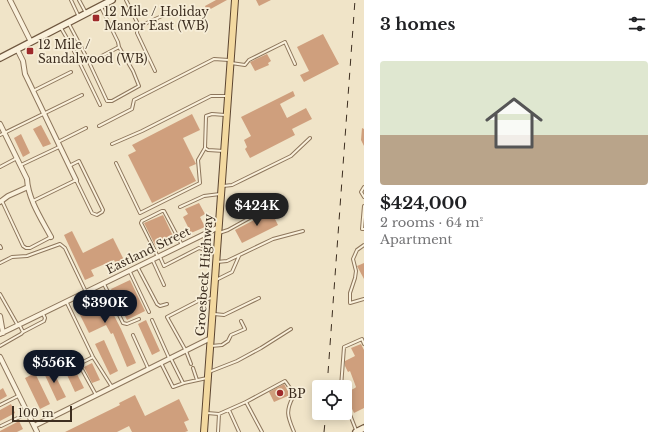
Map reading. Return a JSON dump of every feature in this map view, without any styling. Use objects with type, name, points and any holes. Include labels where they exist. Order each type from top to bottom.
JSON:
[{"type":"main road","points":[[0,58],[112,0]]},
{"type":"main road","name":"Groesbeck Highway","points":[[204,432],[235,0]]},
{"type":"main road","points":[[358,432],[364,428]]},
{"type":"street","points":[[10,0],[31,42]]},
{"type":"street","points":[[17,49],[23,61],[25,74],[76,180]]},
{"type":"street","points":[[0,124],[2,134],[21,165],[27,179],[33,201],[51,238]]},
{"type":"street","points":[[1,201],[28,186]]},
{"type":"street","name":"Eastland Street","points":[[1,334],[152,259],[218,230]]},
{"type":"street","points":[[0,316],[1,334]]},
{"type":"street","points":[[0,358],[36,429],[96,395],[211,338]]},
{"type":"lane","points":[[71,0],[79,18]]},
{"type":"lane","points":[[79,0],[86,14]]},
{"type":"lane","points":[[126,0],[137,22],[137,33],[155,70]]},
{"type":"lane","points":[[69,23],[107,100],[112,101],[139,86],[100,6]]},
{"type":"lane","points":[[138,27],[164,15]]},
{"type":"lane","points":[[61,27],[100,105]]},
{"type":"lane","points":[[99,126],[132,109],[134,100],[214,59],[246,65],[249,60],[285,42],[295,64]]},
{"type":"lane","points":[[88,60],[94,60],[119,47]]},
{"type":"lane","points":[[33,91],[71,72]]},
{"type":"lane","points":[[2,134],[82,95]]},
{"type":"lane","points":[[112,144],[142,131],[211,96],[228,96]]},
{"type":"lane","points":[[116,164],[140,213],[200,183],[198,160],[205,148],[206,116],[212,114],[226,115]]},
{"type":"lane","points":[[58,142],[86,128]]},
{"type":"lane","points":[[222,186],[232,185],[291,156],[310,138]]},
{"type":"lane","points":[[21,165],[60,146]]},
{"type":"lane","points":[[205,148],[208,150],[224,151]]},
{"type":"lane","points":[[0,167],[17,158]]},
{"type":"lane","points":[[33,201],[76,180],[92,214],[100,214],[103,210],[79,161],[69,166]]},
{"type":"lane","points":[[364,187],[361,192],[364,197]]},
{"type":"lane","points":[[180,207],[204,196],[221,194]]},
{"type":"lane","points":[[1,201],[23,246],[30,248],[51,238]]},
{"type":"lane","points":[[218,230],[228,230],[255,215],[278,205]]},
{"type":"lane","points":[[364,206],[362,229],[364,229]]},
{"type":"lane","points":[[182,245],[164,211],[142,222],[164,266],[199,248],[217,253]]},
{"type":"lane","points":[[216,262],[227,261],[272,239],[303,231]]},
{"type":"lane","points":[[0,263],[12,257],[27,256],[60,244],[65,248],[86,292]]},
{"type":"lane","points":[[364,245],[357,250],[353,259],[356,271],[350,293],[350,303],[364,299]]},
{"type":"lane","points":[[215,281],[232,272],[239,256]]},
{"type":"lane","points":[[152,259],[164,285]]},
{"type":"lane","points":[[138,266],[157,304],[160,306],[167,304]]},
{"type":"lane","points":[[130,270],[149,312]]},
{"type":"lane","points":[[104,283],[123,323],[127,324],[139,319]]},
{"type":"lane","points":[[0,294],[23,332]]},
{"type":"lane","points":[[191,364],[186,351],[167,317],[198,301],[214,298]]},
{"type":"lane","points":[[212,314],[224,315],[259,298]]},
{"type":"lane","points":[[66,302],[93,357],[112,387]]},
{"type":"lane","points":[[0,346],[44,320],[45,318],[43,313]]},
{"type":"lane","points":[[152,320],[183,384]]},
{"type":"lane","points":[[210,346],[222,345],[228,342],[231,335],[245,328],[241,321]]},
{"type":"lane","points":[[161,363],[173,388],[197,380],[237,361],[291,329]]},
{"type":"lane","points":[[133,335],[149,369]]},
{"type":"lane","points":[[342,380],[344,347],[362,339],[364,344]]},
{"type":"lane","points":[[93,357],[79,364],[96,395]]},
{"type":"lane","points":[[193,368],[197,380]]},
{"type":"lane","points":[[205,413],[220,414],[285,381],[290,388],[293,397],[288,407],[288,416],[294,432]]},
{"type":"lane","points":[[0,405],[18,396]]},
{"type":"lane","points":[[246,402],[262,432]]},
{"type":"lane","points":[[229,410],[239,432]]},
{"type":"lane","points":[[1,426],[28,413]]},
{"type":"lane","points":[[218,432],[220,414]]},
{"type":"lane","points":[[352,418],[358,432]]},
{"type":"lane","points":[[31,432],[36,429]]},
{"type":"building","points":[[216,0],[227,0],[207,11],[205,6]]},
{"type":"building","points":[[256,0],[271,0],[259,6]]},
{"type":"building","points":[[323,34],[339,64],[304,82],[300,75],[309,71],[297,47]]},
{"type":"building","points":[[267,54],[271,61],[268,63],[269,65],[255,71],[250,62]]},
{"type":"building","points":[[293,91],[295,96],[280,104],[287,118],[306,108],[312,119],[292,129],[295,135],[250,158],[245,149],[247,147],[244,140],[251,136],[241,117]]},
{"type":"building","points":[[192,114],[200,130],[183,138],[196,164],[189,167],[196,181],[152,203],[128,155],[136,151],[132,145]]},
{"type":"building","points":[[41,125],[51,144],[43,147],[33,129]]},
{"type":"building","points":[[362,128],[364,129],[364,146],[361,140]]},
{"type":"building","points":[[21,134],[30,153],[23,157],[14,138]]},
{"type":"building","points":[[199,203],[205,214],[200,217],[205,227],[191,233],[183,217],[188,214],[185,209]]},
{"type":"building","points":[[271,211],[278,225],[242,243],[235,230]]},
{"type":"building","points":[[163,215],[173,236],[155,245],[144,223]]},
{"type":"building","points":[[72,231],[83,253],[113,238],[125,262],[117,266],[114,260],[91,270],[94,276],[85,280],[64,235]]},
{"type":"building","points":[[364,263],[364,279],[357,266]]},
{"type":"building","points":[[130,280],[145,311],[127,320],[111,289]]},
{"type":"building","points":[[103,294],[136,363],[127,367],[113,333],[111,334],[106,325],[89,333],[76,307]]},
{"type":"building","points":[[146,320],[160,351],[152,355],[138,324]]},
{"type":"building","points":[[104,340],[118,371],[110,375],[95,344]]},
{"type":"building","points":[[361,344],[364,350],[364,408],[354,413],[352,409],[352,390],[356,387],[350,371],[348,372],[345,366],[345,361],[355,356],[351,348]]},
{"type":"building","points":[[69,358],[84,388],[75,392],[61,362]]},
{"type":"building","points":[[92,363],[100,380],[92,383],[84,367]]},
{"type":"building","points":[[51,367],[66,397],[57,401],[43,371]]},
{"type":"building","points":[[35,373],[50,404],[40,409],[25,378]]},
{"type":"building","points":[[284,384],[290,395],[274,402],[269,392]]},
{"type":"building","points":[[3,388],[7,396],[0,400],[0,390]]},
{"type":"building","points":[[135,395],[145,416],[179,399],[189,420],[184,422],[188,431],[132,432],[129,426],[117,432],[65,432],[120,405],[119,403]]},
{"type":"building","points":[[11,404],[15,413],[0,421],[0,410]]},
{"type":"building","points":[[19,421],[23,429],[17,432],[0,432],[0,431]]},
{"type":"railway","points":[[328,380],[355,0]]},
{"type":"railway","points":[[324,432],[325,420]]},
{"type":"place","name":"12 Mile / Holiday Manor East (WB)","points":[[96,18]]},
{"type":"place","name":"12 Mile / Sandalwood (WB)","points":[[30,51]]},
{"type":"place","name":"BP","points":[[280,393]]}]
